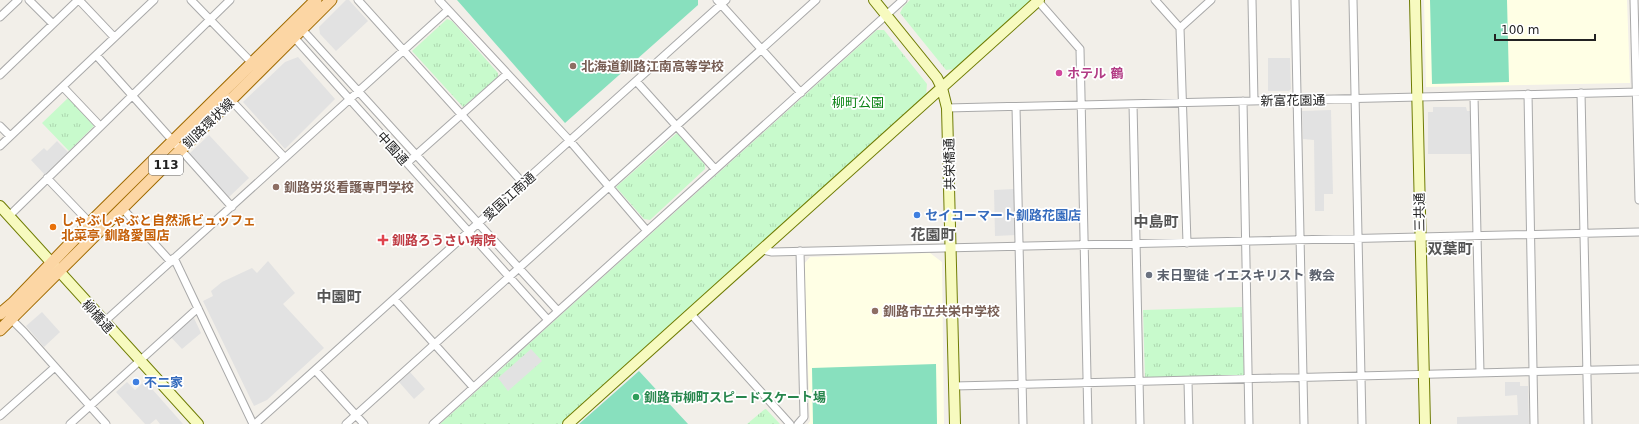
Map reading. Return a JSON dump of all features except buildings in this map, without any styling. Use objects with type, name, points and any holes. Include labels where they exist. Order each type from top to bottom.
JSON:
[{"type":"main road","name":"釧路環状線","points":[[299,25],[316,0]]},
{"type":"main road","name":"釧路環状線","points":[[0,330],[11,319],[90,223],[176,146],[231,101],[291,33],[331,0]]},
{"type":"main road","name":"釧路環状線","points":[[0,313],[123,209],[224,92],[253,64],[291,33]]},
{"type":"street","points":[[0,17],[18,0]]},
{"type":"street","points":[[29,0],[53,24]]},
{"type":"street","points":[[0,75],[79,0],[114,37]]},
{"type":"street","points":[[0,146],[154,0]]},
{"type":"street","points":[[191,0],[253,64]]},
{"type":"street","points":[[9,216],[230,0]]},
{"type":"street","points":[[358,0],[523,183]]},
{"type":"street","points":[[439,0],[570,142],[647,231]]},
{"type":"street","points":[[346,424],[816,0]]},
{"type":"street","name":"共栄橋通","points":[[874,0],[937,78],[942,88],[948,108],[955,424]]},
{"type":"street","points":[[433,424],[903,0]]},
{"type":"street","points":[[568,424],[1039,0],[1080,49],[1086,245],[1088,424]]},
{"type":"street","points":[[1155,0],[1180,28],[1187,243]]},
{"type":"street","points":[[1180,28],[1211,0]]},
{"type":"street","points":[[1252,0],[1254,101]]},
{"type":"street","points":[[1295,0],[1304,424]]},
{"type":"street","points":[[1353,0],[1362,424]]},
{"type":"street","name":"三共通","points":[[1415,0],[1425,424]]},
{"type":"street","points":[[1634,0],[1638,92],[1639,200]]},
{"type":"street","points":[[721,2],[761,49],[801,92]]},
{"type":"street","name":"愛国江南通","points":[[254,424],[570,142],[721,2]]},
{"type":"street","points":[[104,322],[448,10]]},
{"type":"street","name":"中園通","points":[[299,25],[558,311]]},
{"type":"street","name":"中園通","points":[[291,33],[548,320]]},
{"type":"street","points":[[96,55],[232,207]]},
{"type":"street","points":[[407,163],[507,74]]},
{"type":"street","points":[[636,81],[715,169]]},
{"type":"street","points":[[62,87],[100,126]]},
{"type":"street","points":[[224,92],[285,158]]},
{"type":"street","name":"新富花園通","points":[[948,108],[1638,92]]},
{"type":"street","points":[[1581,93],[1588,424]]},
{"type":"street","points":[[1528,94],[1534,424]]},
{"type":"street","points":[[1474,96],[1480,373]]},
{"type":"street","points":[[1243,102],[1249,424]]},
{"type":"street","points":[[1133,104],[1140,424]]},
{"type":"street","points":[[1016,106],[1024,424]]},
{"type":"street","points":[[0,126],[10,136]]},
{"type":"street","points":[[47,178],[90,223]]},
{"type":"street","name":"柳橋通","points":[[0,207],[198,424]]},
{"type":"street","points":[[123,209],[172,260],[198,308],[254,424]]},
{"type":"street","points":[[763,250],[772,252],[1639,232]]},
{"type":"street","points":[[798,424],[804,417],[800,251]]},
{"type":"street","points":[[394,299],[473,387]]},
{"type":"street","points":[[70,424],[198,308]]},
{"type":"street","points":[[691,314],[790,424]]},
{"type":"street","points":[[11,319],[106,424]]},
{"type":"street","points":[[0,416],[55,367]]},
{"type":"street","points":[[954,386],[1302,379],[1423,374],[1639,369]]},
{"type":"street","points":[[315,370],[364,424]]},
{"type":"street","points":[[1188,381],[1189,424]]},
{"type":"shaded area","points":[[346,0],[349,0],[368,21],[336,51],[320,34],[319,27]]},
{"type":"shaded area","points":[[1424,0],[1627,0],[1630,83],[1426,87]]},
{"type":"shaded area","points":[[298,57],[335,99],[285,149],[243,102],[285,62]]},
{"type":"shaded area","points":[[1268,58],[1290,58],[1291,89],[1289,91],[1268,91]]},
{"type":"shaded area","points":[[1433,107],[1466,107],[1467,111],[1471,111],[1471,154],[1428,154],[1428,112],[1433,112]]},
{"type":"shaded area","points":[[1331,110],[1333,194],[1324,194],[1324,211],[1315,211],[1314,140],[1303,139],[1302,111]]},
{"type":"shaded area","points":[[209,135],[249,178],[229,197],[189,154]]},
{"type":"shaded area","points":[[57,141],[68,152],[45,175],[31,160],[44,148],[47,151]]},
{"type":"shaded area","points":[[1014,189],[1016,235],[995,236],[994,190]]},
{"type":"shaded area","name":"釧路市立共栄中学校","points":[[930,253],[942,262],[944,424],[808,424],[810,421],[804,264],[810,257]]},
{"type":"shaded area","points":[[268,261],[295,293],[283,304],[324,348],[267,400],[254,406],[203,301],[213,296],[211,291],[222,282],[252,268],[257,273]]},
{"type":"shaded area","points":[[42,312],[60,332],[44,347],[26,326]]},
{"type":"shaded area","points":[[193,316],[201,333],[182,349],[170,336]]},
{"type":"shaded area","points":[[531,349],[542,361],[508,391],[498,378]]},
{"type":"shaded area","points":[[410,372],[425,389],[414,399],[399,382]]},
{"type":"shaded area","points":[[145,381],[183,424],[160,424],[156,419],[150,424],[145,424],[116,392],[127,382],[135,390]]},
{"type":"shaded area","points":[[1505,382],[1520,382],[1520,386],[1528,386],[1529,424],[1457,424],[1457,417],[1518,415],[1517,395],[1505,396]]},
{"type":"green space","name":"北海道釧路江南高等学校","points":[[457,0],[698,0],[698,5],[565,123]]},
{"type":"green space","points":[[910,0],[1032,0],[955,69],[946,70],[900,13],[903,7]]},
{"type":"green space","points":[[1430,0],[1507,0],[1509,82],[1432,84]]},
{"type":"green space","points":[[447,19],[452,21],[498,73],[498,77],[463,107],[412,51]]},
{"type":"green space","name":"柳町公園","points":[[877,30],[884,30],[927,84],[926,96],[561,424],[440,424]]},
{"type":"green space","points":[[68,98],[94,126],[69,151],[42,123]]},
{"type":"green space","points":[[677,133],[705,165],[705,169],[650,220],[644,219],[616,187]]},
{"type":"green space","points":[[1242,307],[1244,375],[1145,378],[1143,310]]},
{"type":"green space","points":[[936,364],[937,424],[813,424],[812,368]]},
{"type":"green space","name":"釧路市柳町スピードスケート場","points":[[639,371],[688,424],[579,424]]},
{"type":"green space","points":[[765,409],[780,424],[747,424]]},
{"type":"place","name":"北海道釧路江南高等学校","points":[[573,66]]},
{"type":"place","name":"ホテル 鶴","points":[[1059,73]]},
{"type":"place","name":"釧路労災看護専門学校","points":[[276,187]]},
{"type":"place","name":"セイコーマート釧路花園店","points":[[917,215]]},
{"type":"place","name":"しゃぶしゃぶと自然派ビュッフェ 北菜亭 釧路愛国店","points":[[53,227]]},
{"type":"place","name":"釧路ろうさい病院","points":[[383,240]]},
{"type":"place","name":"末日聖徒 イエスキリスト 教会","points":[[1149,275]]},
{"type":"place","name":"釧路市立共栄中学校","points":[[875,311]]},
{"type":"place","name":"不二家","points":[[136,382]]},
{"type":"place","name":"釧路市柳町スピードスケート場","points":[[636,397]]},
{"type":"district","name":"中島町","points":[[1156,222]]},
{"type":"district","name":"花園町","points":[[933,235]]},
{"type":"district","name":"双葉町","points":[[1450,249]]},
{"type":"district","name":"中園町","points":[[339,297]]}]
